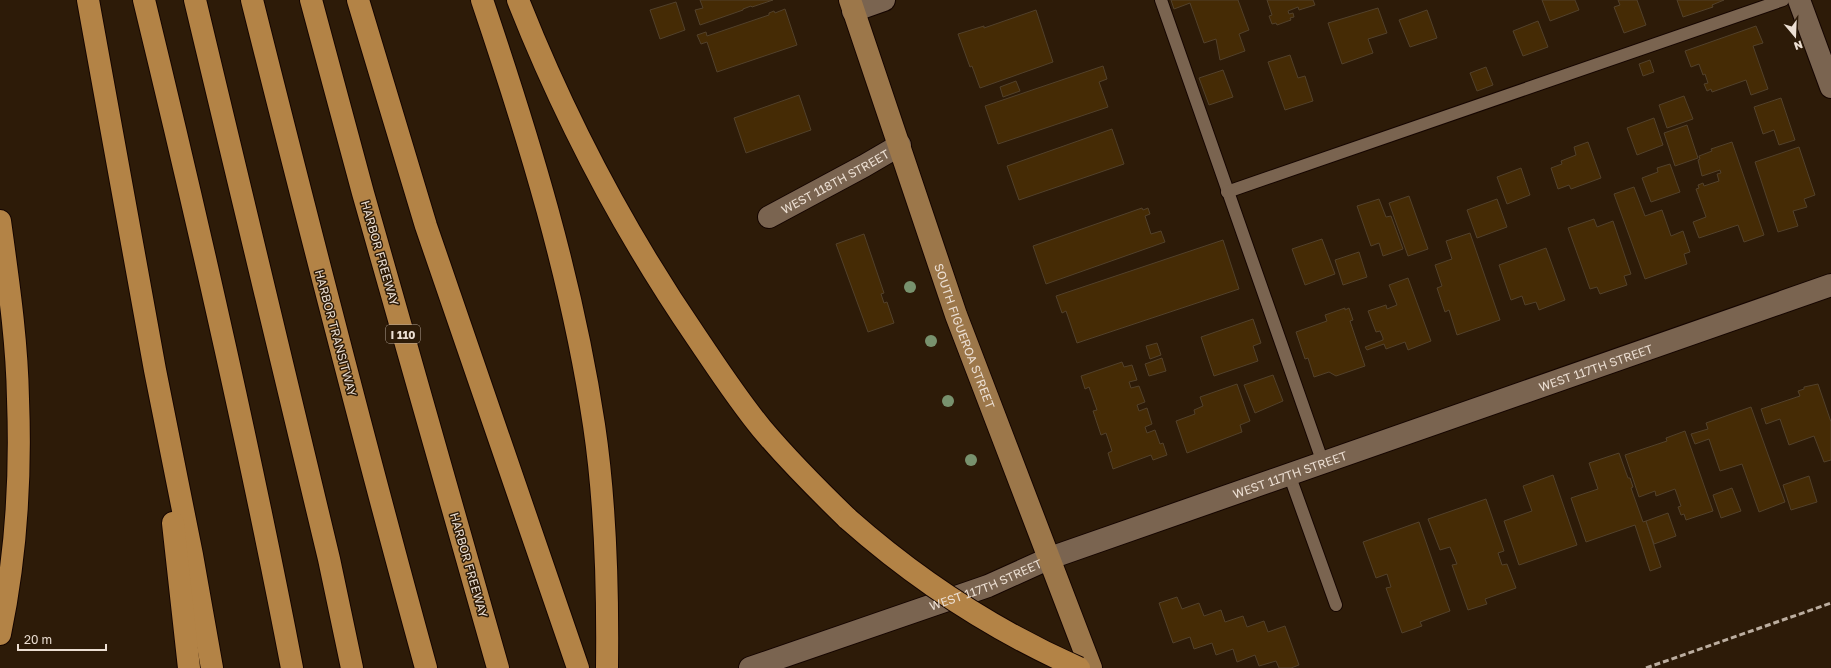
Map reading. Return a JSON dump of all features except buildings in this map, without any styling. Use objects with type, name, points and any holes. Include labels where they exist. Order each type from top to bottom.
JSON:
[{"type":"highway","points":[[88,0],[155,370],[192,555],[212,668]]},
{"type":"highway","points":[[144,0],[219,319],[260,504],[292,668]]},
{"type":"highway","points":[[195,0],[329,559],[352,668]]},
{"type":"highway","name":"HARBOR TRANSITWAY","points":[[252,0],[378,495]]},
{"type":"highway","name":"HARBOR FREEWAY","points":[[311,0],[363,193],[498,668]]},
{"type":"highway","points":[[358,0],[426,226],[578,668]]},
{"type":"highway","points":[[482,0],[508,78],[555,237],[570,299],[594,426],[601,490],[605,548],[608,613],[607,668]]},
{"type":"highway","points":[[518,0],[552,81],[586,150],[629,230],[671,299],[716,367],[762,428],[806,478],[848,519],[911,571],[951,598],[1011,634],[1079,668]]},
{"type":"highway","points":[[0,221],[12,315],[18,398],[18,480],[13,547],[0,634]]},
{"type":"highway","points":[[155,370],[189,668]]},
{"type":"highway","points":[[378,495],[426,668]]},
{"type":"main road","name":"SOUTH FIGUEROA STREET","points":[[852,5],[956,315],[1091,668]]},
{"type":"street","points":[[852,5],[884,0]]},
{"type":"street","points":[[1799,0],[1831,87]]},
{"type":"street","name":"WEST 118TH STREET","points":[[769,217],[900,145]]},
{"type":"street","name":"WEST 117TH STREET","points":[[750,668],[988,586],[1050,558],[1831,285]]},
{"type":"lane","points":[[1161,0],[1323,463]]},
{"type":"lane","points":[[1227,192],[1783,0]]},
{"type":"lane","points":[[1289,474],[1336,605]]},
{"type":"lane","name":"HARBOR TRANSITWAY","points":[[378,495],[415,668]]},
{"type":"lane","points":[[329,559],[357,668]]},
{"type":"railway","points":[[1646,668],[1831,603]]}]
